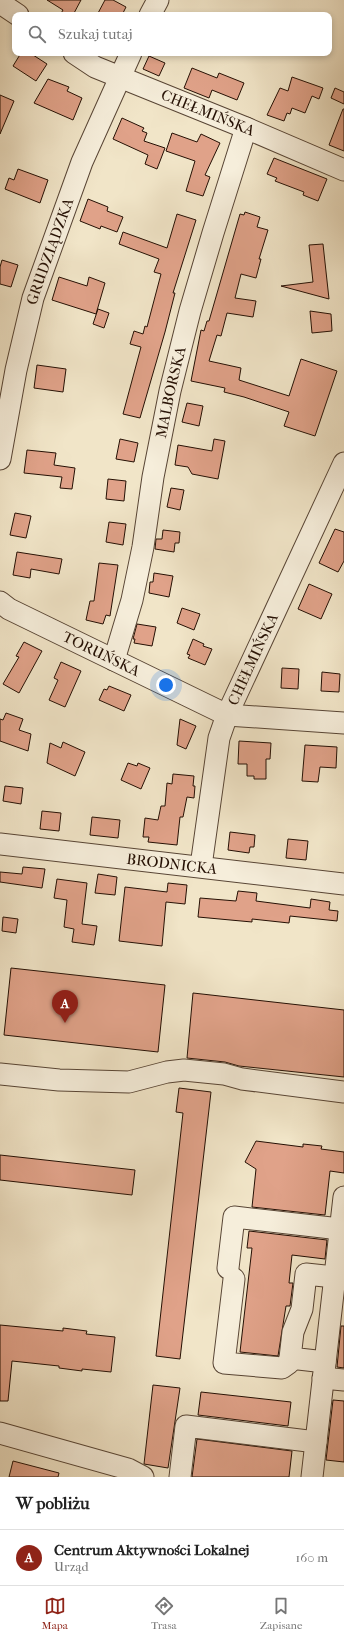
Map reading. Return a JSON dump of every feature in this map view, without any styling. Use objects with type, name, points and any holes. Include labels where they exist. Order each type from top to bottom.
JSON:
[{"type":"street","points":[[152,12],[158,0]]},
{"type":"street","points":[[0,3],[14,12]]},
{"type":"street","name":"CHEŁMIŃSKA","points":[[78,56],[95,67],[246,128],[344,170]]},
{"type":"street","name":"GRUDZIĄDZKA","points":[[0,459],[16,370],[33,298],[82,162],[130,56]]},
{"type":"street","name":"MALBORSKA","points":[[114,660],[132,600],[143,547],[153,477],[170,391],[192,304],[246,128]]},
{"type":"street","name":"CHEŁMIŃSKA","points":[[201,866],[219,738],[227,715],[344,464]]},
{"type":"street","name":"TORUŃSKA","points":[[0,602],[9,609],[227,715],[344,723]]},
{"type":"street","name":"BRODNICKA","points":[[0,844],[201,866],[344,884]]},
{"type":"street","points":[[0,1074],[59,1080],[129,1082],[166,1072],[184,1070],[224,1074],[242,1079],[344,1092]]},
{"type":"street","points":[[312,1477],[344,1197]]},
{"type":"street","points":[[334,1277],[306,1274],[302,1309],[293,1332],[289,1363],[282,1368],[224,1363],[234,1217],[340,1228]]},
{"type":"street","points":[[290,1358],[324,1370],[344,1380]]},
{"type":"street","points":[[180,1477],[186,1426],[316,1442]]},
{"type":"street","points":[[0,1433],[128,1469],[143,1477]]},
{"type":"building","points":[[47,0],[81,0],[75,12],[62,12],[63,10]]},
{"type":"building","points":[[105,0],[113,0],[126,7],[124,12],[99,12]]},
{"type":"building","points":[[19,56],[35,56],[47,64],[36,81],[13,66]]},
{"type":"building","points":[[149,56],[165,63],[159,76],[143,69]]},
{"type":"building","points":[[192,68],[217,78],[219,73],[244,83],[237,100],[212,90],[209,98],[184,88]]},
{"type":"building","points":[[292,77],[323,88],[319,99],[312,96],[305,113],[292,108],[290,114],[287,113],[284,121],[267,115],[280,88],[288,91]]},
{"type":"building","points":[[48,79],[69,87],[67,91],[82,98],[73,120],[34,103]]},
{"type":"building","points":[[335,88],[344,92],[344,104],[331,98]]},
{"type":"building","points":[[0,95],[14,101],[0,134]]},
{"type":"building","points":[[344,109],[344,151],[329,145]]},
{"type":"building","points":[[122,118],[144,128],[142,131],[147,133],[144,141],[165,148],[157,169],[145,164],[148,155],[113,139]]},
{"type":"building","points":[[172,133],[197,142],[201,134],[220,143],[205,175],[210,177],[203,196],[186,191],[195,161],[166,151]]},
{"type":"building","points":[[274,158],[327,179],[318,201],[303,195],[304,192],[275,181],[277,178],[267,174]]},
{"type":"building","points":[[18,169],[48,180],[40,203],[5,189],[9,178],[14,180]]},
{"type":"building","points":[[88,199],[108,207],[107,211],[123,217],[117,232],[101,226],[100,229],[80,221]]},
{"type":"building","points":[[245,212],[260,217],[257,227],[268,230],[259,259],[261,259],[256,278],[241,274],[235,298],[256,301],[253,317],[227,313],[221,336],[217,335],[209,361],[241,368],[239,380],[289,396],[301,359],[337,371],[315,436],[284,426],[289,412],[224,392],[225,388],[191,381],[201,330],[204,331],[207,321],[209,321],[240,214],[244,215]]},
{"type":"building","points":[[177,214],[196,220],[173,293],[175,293],[165,332],[140,418],[123,414],[141,347],[130,344],[134,331],[143,334],[145,326],[147,327],[161,274],[154,272],[159,259],[119,244],[123,232],[167,248]]},
{"type":"building","points":[[323,244],[329,299],[281,286],[313,282],[309,245]]},
{"type":"building","points":[[2,260],[18,265],[11,287],[0,284],[0,267]]},
{"type":"building","points":[[59,277],[87,286],[89,277],[105,283],[96,314],[52,300]]},
{"type":"building","points":[[98,309],[109,313],[104,328],[93,324]]},
{"type":"building","points":[[310,311],[331,314],[332,331],[312,333]]},
{"type":"building","points":[[37,365],[66,369],[63,392],[34,388]]},
{"type":"building","points":[[187,403],[203,406],[199,426],[182,422]]},
{"type":"building","points":[[120,439],[138,443],[134,462],[116,459]]},
{"type":"building","points":[[214,439],[225,441],[218,479],[192,474],[188,467],[175,465],[178,445],[212,451]]},
{"type":"building","points":[[27,450],[56,453],[54,465],[75,468],[72,489],[60,488],[62,477],[24,473]]},
{"type":"building","points":[[108,479],[126,481],[124,501],[106,499]]},
{"type":"building","points":[[171,488],[184,490],[180,510],[167,507]]},
{"type":"building","points":[[15,513],[31,516],[26,538],[10,535]]},
{"type":"building","points":[[109,522],[126,524],[123,545],[106,542]]},
{"type":"building","points":[[335,529],[344,532],[344,561],[338,572],[319,563]]},
{"type":"building","points":[[163,530],[180,532],[179,543],[175,543],[174,552],[155,549],[156,539],[162,539]]},
{"type":"building","points":[[17,552],[62,559],[59,574],[31,569],[30,578],[13,575]]},
{"type":"building","points":[[99,563],[118,565],[110,616],[106,615],[103,624],[86,620],[90,601],[94,601]]},
{"type":"building","points":[[154,573],[173,576],[169,597],[149,593],[150,582],[153,582]]},
{"type":"building","points":[[309,584],[332,594],[321,619],[298,609]]},
{"type":"building","points":[[182,608],[200,614],[194,630],[177,623]]},
{"type":"building","points":[[137,624],[156,627],[152,646],[134,643],[135,639],[133,639]]},
{"type":"building","points":[[193,639],[204,644],[203,646],[212,649],[205,665],[188,658],[190,655],[187,654]]},
{"type":"building","points":[[24,642],[42,651],[19,693],[3,684],[19,657],[16,656]]},
{"type":"building","points":[[61,662],[81,671],[65,707],[49,700],[58,680],[54,678]]},
{"type":"building","points":[[282,668],[299,669],[298,689],[281,688]]},
{"type":"building","points":[[322,672],[340,674],[339,692],[321,691]]},
{"type":"building","points":[[109,686],[131,695],[124,711],[99,700],[104,689],[107,690]]},
{"type":"building","points":[[6,713],[23,719],[19,730],[31,734],[28,751],[0,741],[0,719],[3,720]]},
{"type":"building","points":[[180,719],[196,726],[186,749],[177,745]]},
{"type":"building","points":[[239,741],[271,743],[270,759],[266,759],[266,779],[254,779],[254,776],[247,776],[247,764],[238,764]]},
{"type":"building","points":[[63,742],[85,752],[75,776],[47,763],[50,743],[61,748]]},
{"type":"building","points":[[305,745],[337,747],[336,768],[320,767],[318,782],[302,781]]},
{"type":"building","points":[[128,763],[137,766],[138,763],[150,768],[141,789],[121,780]]},
{"type":"building","points":[[173,774],[194,776],[193,786],[195,786],[194,798],[187,797],[183,817],[180,817],[177,845],[148,842],[149,837],[143,837],[145,818],[158,820],[161,806],[165,806],[167,783],[172,784]]},
{"type":"building","points":[[5,786],[23,788],[21,804],[3,801]]},
{"type":"building","points":[[42,811],[61,813],[59,831],[40,829]]},
{"type":"building","points":[[92,817],[120,820],[118,838],[90,835]]},
{"type":"building","points":[[230,832],[255,835],[254,847],[250,847],[249,853],[228,850]]},
{"type":"building","points":[[288,839],[308,841],[306,860],[286,858]]},
{"type":"building","points":[[23,867],[45,869],[42,888],[0,882],[0,872],[22,874]]},
{"type":"building","points":[[98,874],[117,877],[115,895],[95,893]]},
{"type":"building","points":[[57,879],[87,883],[82,924],[97,926],[94,945],[72,942],[74,929],[64,927],[67,900],[54,898]]},
{"type":"building","points":[[168,883],[187,885],[185,904],[166,902],[162,946],[119,941],[125,887],[167,892]]},
{"type":"building","points":[[238,891],[257,893],[256,901],[310,908],[311,899],[330,902],[329,910],[338,911],[337,921],[290,916],[289,923],[252,919],[252,922],[198,917],[200,898],[236,901]]},
{"type":"building","points":[[3,917],[18,919],[16,933],[2,931]]},
{"type":"building","points":[[11,968],[165,985],[158,1052],[4,1035]]},
{"type":"building","points":[[193,993],[344,1010],[344,1077],[239,1066],[225,1062],[187,1058]]},
{"type":"building","points":[[179,1088],[211,1092],[180,1359],[156,1356],[183,1113],[176,1112]]},
{"type":"building","points":[[256,1141],[303,1147],[303,1144],[322,1146],[321,1149],[344,1152],[344,1173],[330,1171],[325,1215],[252,1207],[256,1169],[245,1162]]},
{"type":"building","points":[[0,1155],[135,1170],[132,1195],[0,1180]]},
{"type":"building","points":[[249,1231],[327,1240],[325,1259],[292,1255],[289,1283],[293,1283],[290,1306],[286,1306],[278,1356],[240,1352],[252,1248],[247,1248]]},
{"type":"building","points":[[0,1325],[63,1331],[63,1328],[87,1331],[86,1334],[115,1337],[111,1372],[82,1369],[82,1371],[59,1368],[59,1366],[12,1361],[8,1401],[0,1401]]},
{"type":"building","points":[[341,1326],[344,1326],[344,1368],[337,1367]]},
{"type":"building","points":[[153,1385],[180,1388],[168,1468],[144,1464]]},
{"type":"building","points":[[201,1392],[291,1402],[288,1426],[198,1415]]},
{"type":"building","points":[[333,1400],[344,1401],[344,1462],[326,1460]]},
{"type":"building","points":[[197,1439],[292,1451],[289,1477],[192,1477]]},
{"type":"building","points":[[13,1461],[59,1473],[58,1477],[9,1477]]},
{"type":"place","name":"Centrum Aktywności Lokalnej","points":[[65,1023]]}]
